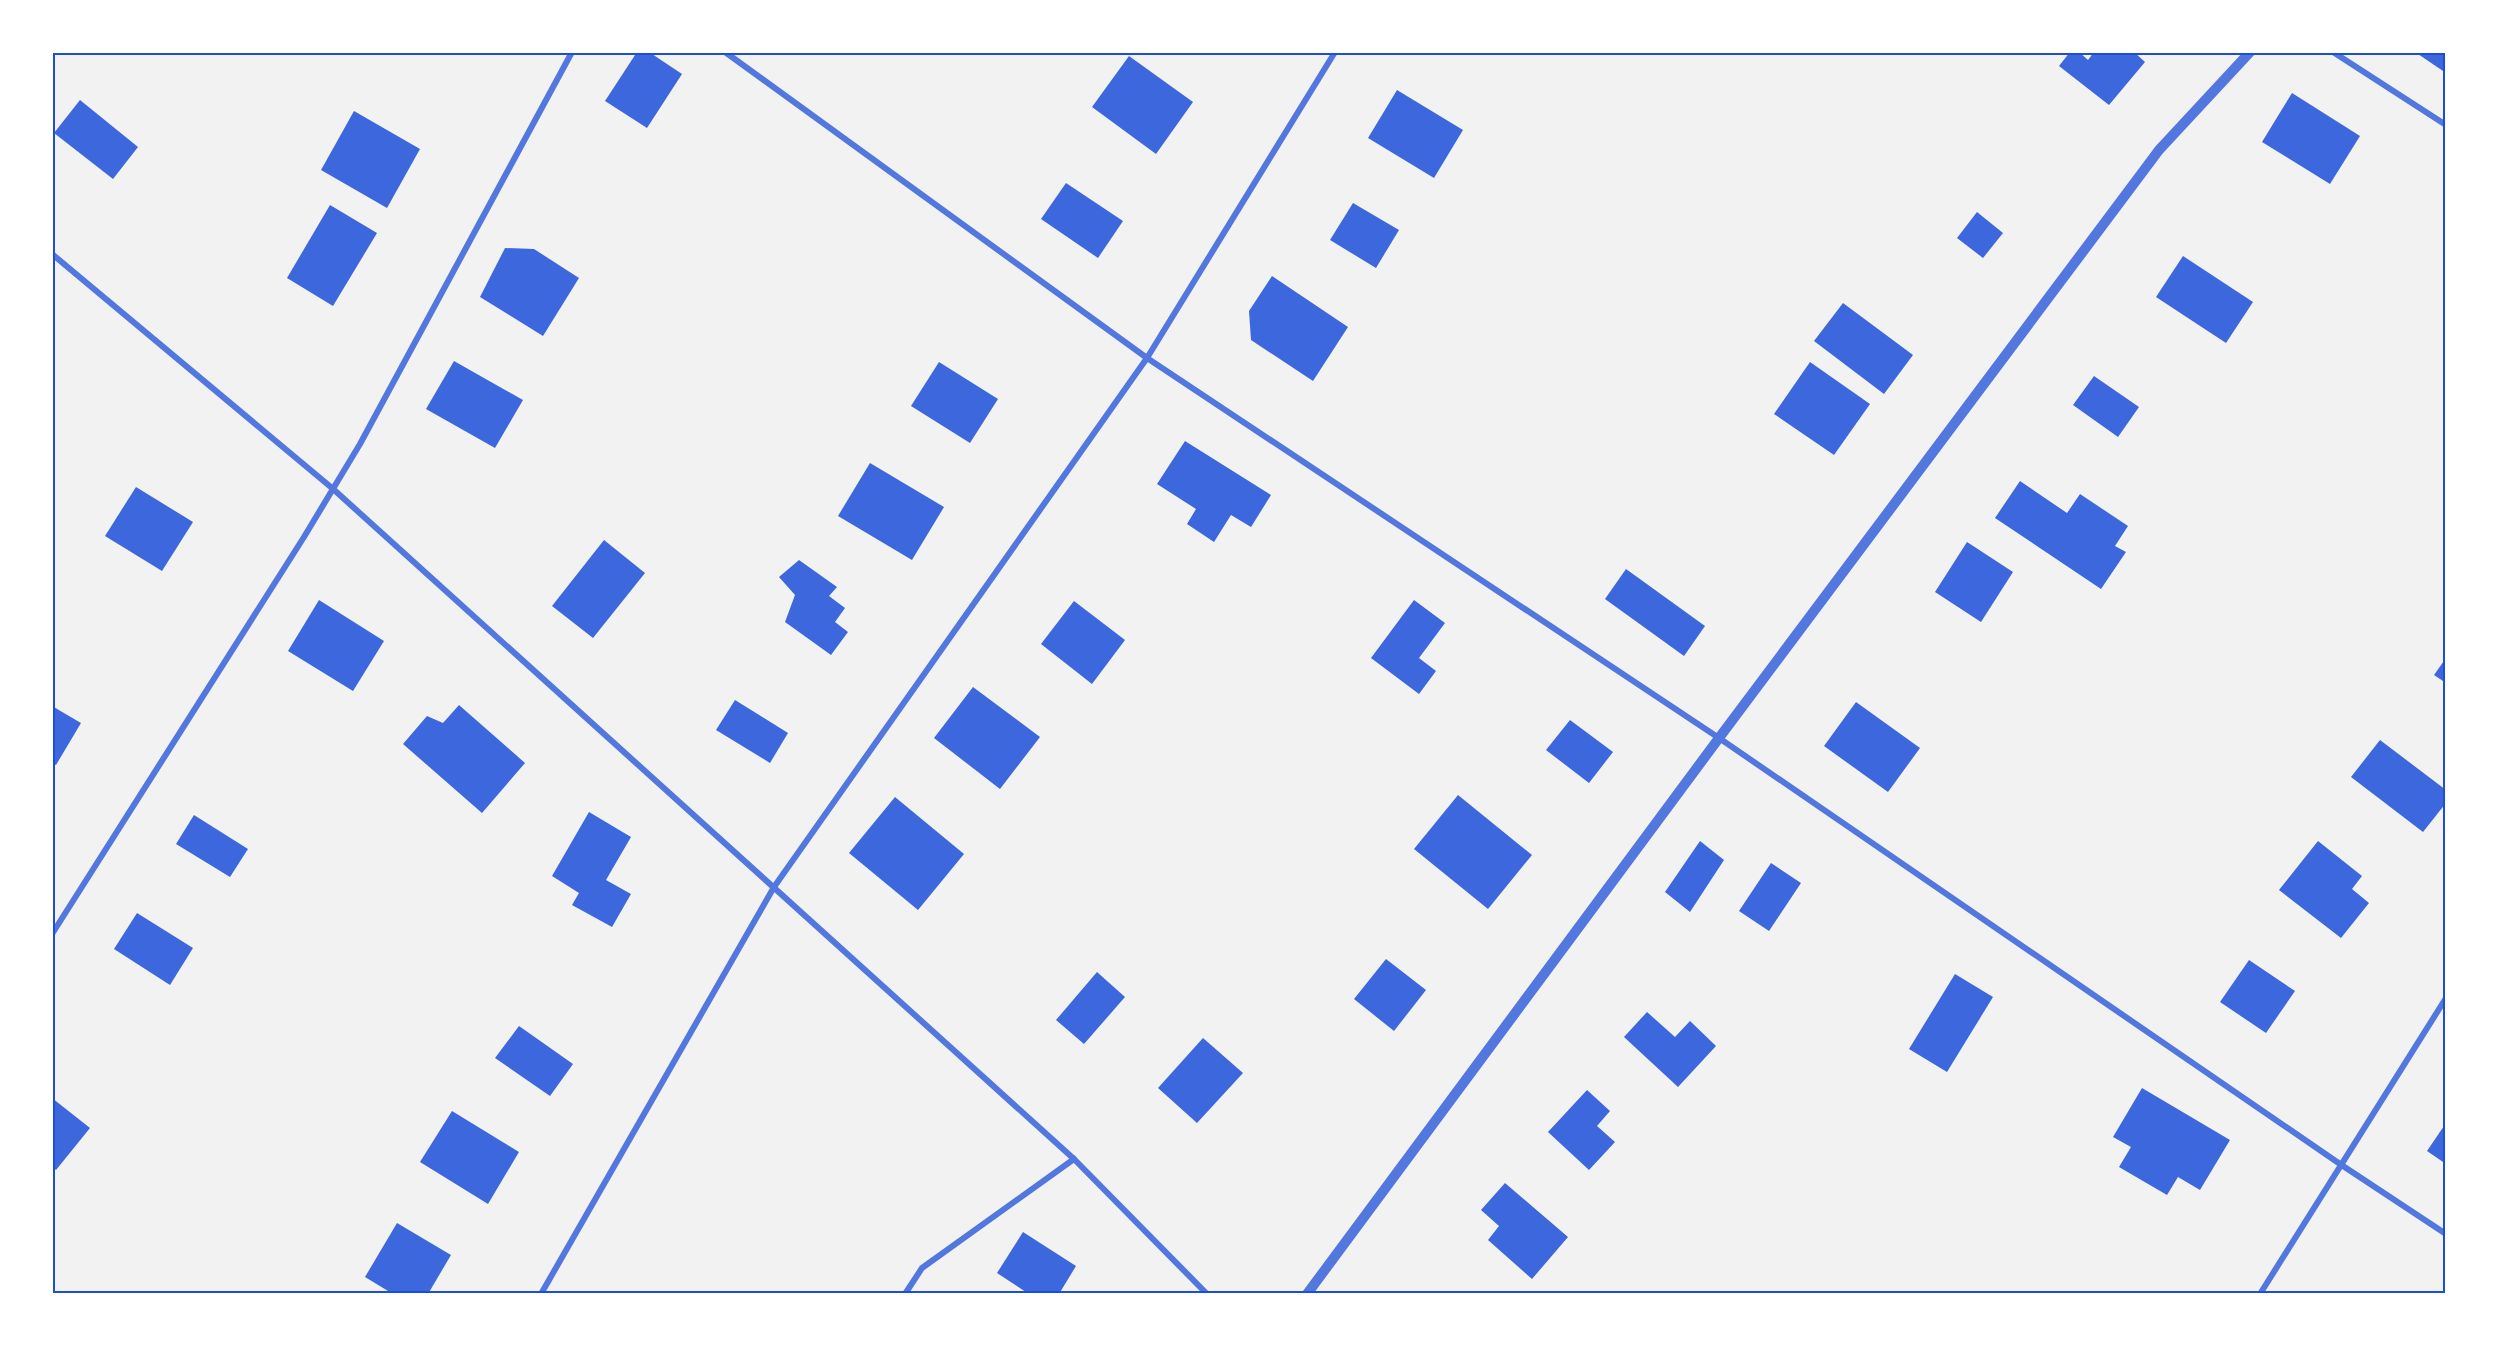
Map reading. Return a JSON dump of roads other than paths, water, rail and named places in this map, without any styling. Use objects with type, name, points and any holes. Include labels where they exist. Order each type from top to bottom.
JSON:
[{"type":"street","points":[[52,934],[298,547],[360,444],[572,52]]},
{"type":"street","points":[[725,52],[1148,358],[1719,738],[2445,1234]]},
{"type":"street","points":[[541,1293],[774,887],[1148,358],[1335,52]]},
{"type":"street","points":[[1307,1293],[2159,150],[2250,52]]},
{"type":"street","points":[[2333,52],[2445,125]]},
{"type":"street","points":[[52,254],[332,488],[1074,1160],[1207,1293]]},
{"type":"street","points":[[2260,1293],[2445,998]]},
{"type":"street","points":[[905,1293],[922,1268],[1074,1160]]}]
